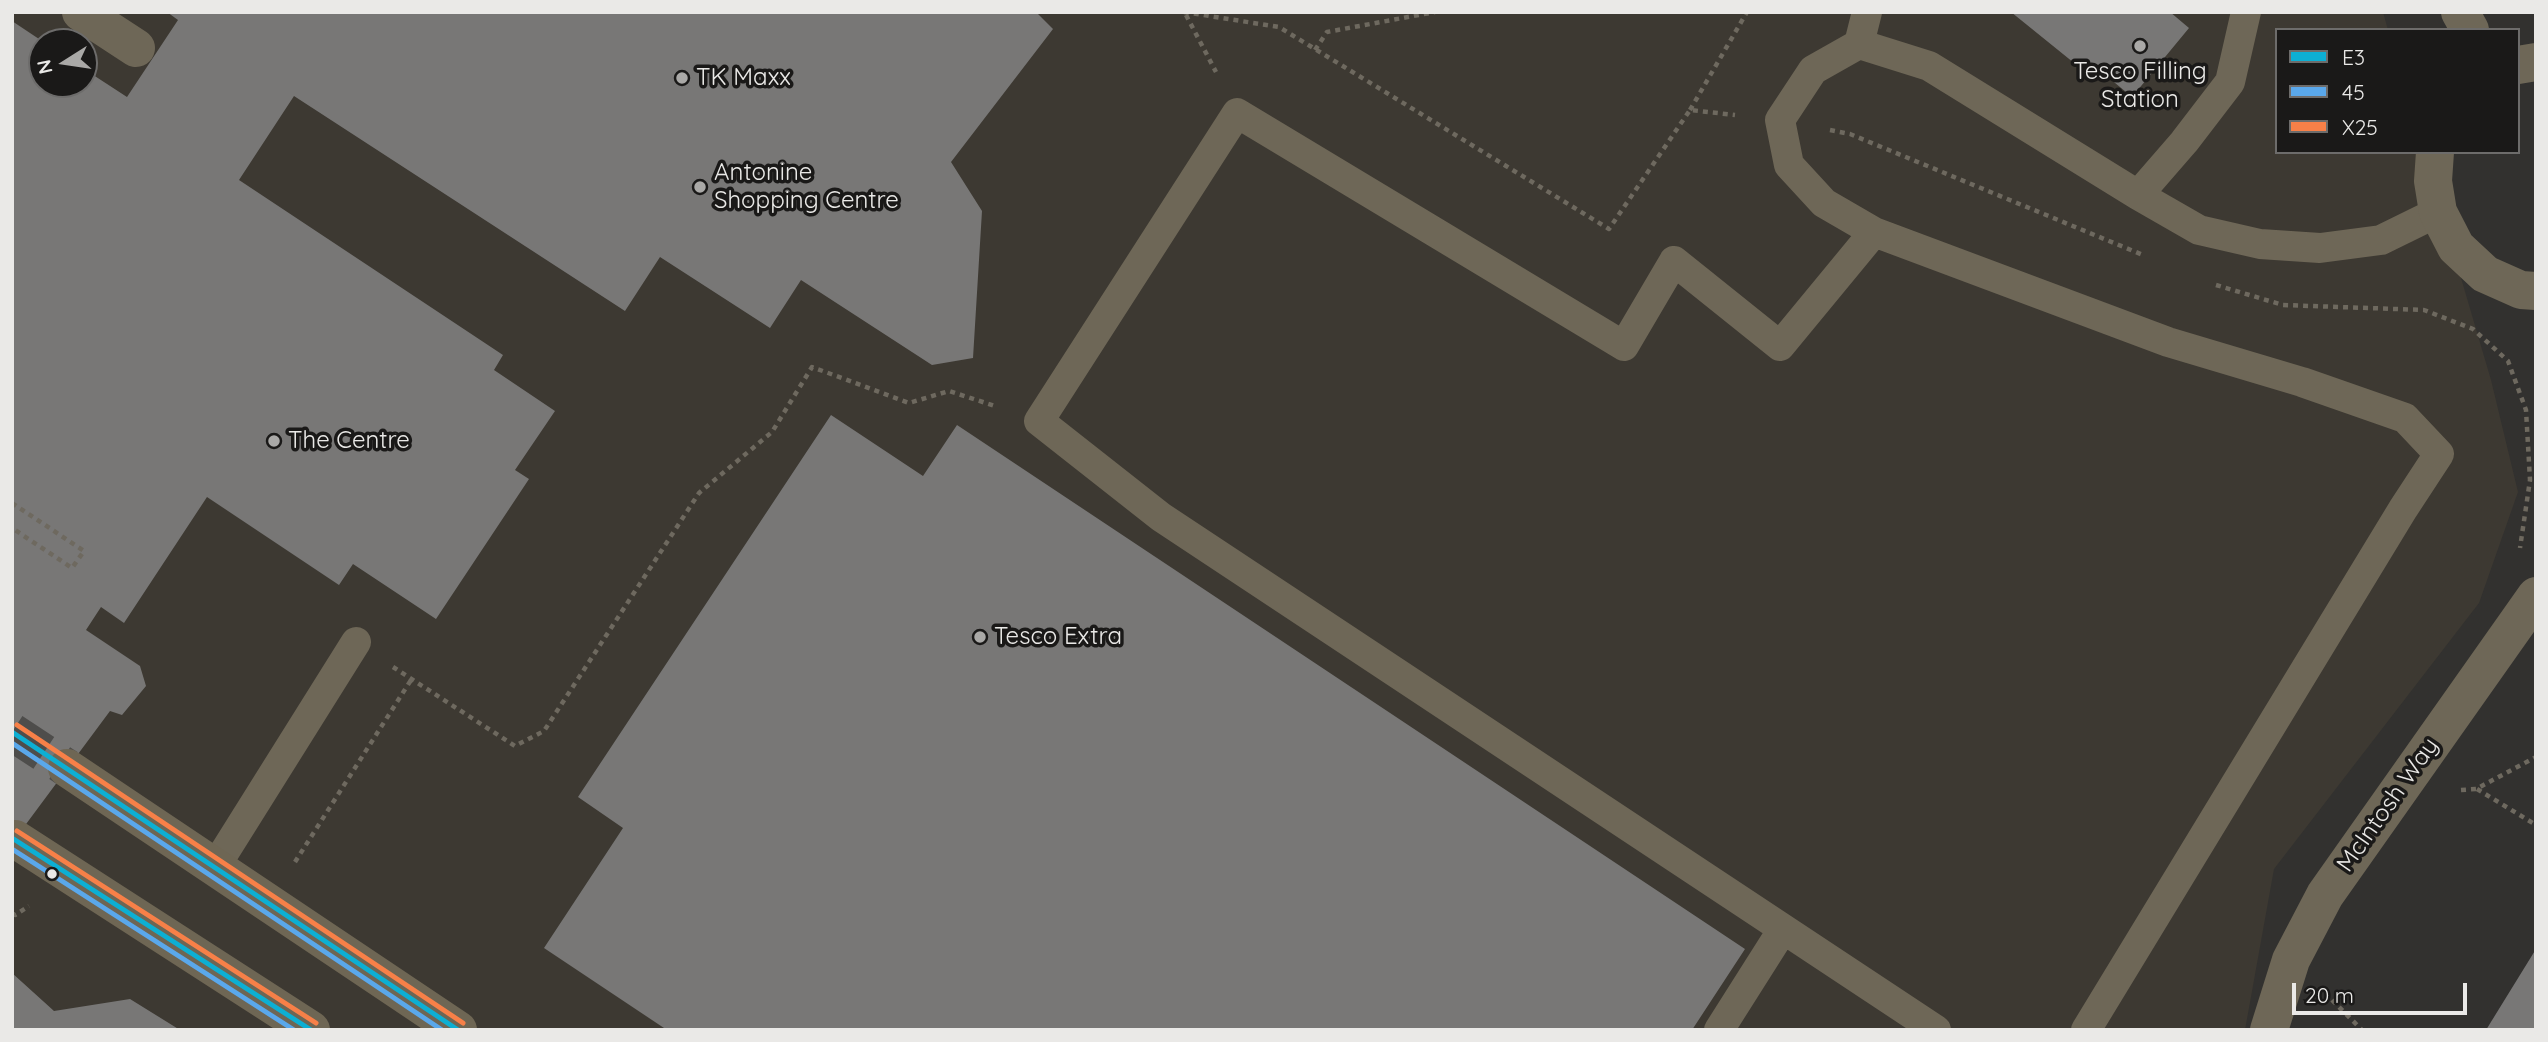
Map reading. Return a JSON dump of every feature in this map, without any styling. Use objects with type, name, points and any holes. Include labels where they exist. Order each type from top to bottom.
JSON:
[{"type":"main road","points":[[67,768],[458,1030]]},
{"type":"main road","points":[[15,839],[312,1030]]},
{"type":"street","points":[[82,12],[136,48]]},
{"type":"street","points":[[2460,12],[2469,28]]},
{"type":"street","points":[[2435,154],[2432,181],[2438,212],[2456,247],[2485,274],[2521,290],[2536,290]]},
{"type":"street","name":"McIntosh Way","points":[[2269,1030],[2291,960],[2325,895],[2536,596]]},
{"type":"lane","points":[[1859,44],[1867,12]]},
{"type":"lane","points":[[2138,195],[2184,142],[2230,82],[2246,12]]},
{"type":"lane","points":[[2086,1030],[2439,454],[2405,418],[2302,382],[2168,342],[1874,232],[1824,203],[1789,165],[1780,120],[1812,70],[1859,44],[1929,66],[2199,230],[2260,244],[2320,247],[2381,240],[2438,212]]},
{"type":"lane","points":[[1874,232],[1780,345],[1674,261],[1624,346],[1237,113],[1039,421],[1161,517],[1936,1030]]},
{"type":"lane","points":[[215,867],[356,642]]},
{"type":"lane","points":[[1719,1030],[1783,929]]},
{"type":"path","points":[[1315,50],[1327,32],[1435,12]]},
{"type":"path","points":[[1185,13],[1279,27],[1609,229],[1690,110],[1747,12]]},
{"type":"path","points":[[1185,13],[1237,113]]},
{"type":"path","points":[[1690,110],[1780,120],[1850,134],[2143,255]]},
{"type":"path","points":[[2207,281],[2283,305],[2424,310],[2473,328],[2508,361],[2526,410],[2530,480],[2521,546],[2514,558]]},
{"type":"path","points":[[356,642],[515,746],[544,731],[699,493],[772,432],[812,367],[909,403],[950,391],[1039,421]]},
{"type":"path","points":[[12,503],[84,551],[72,568],[12,528]]},
{"type":"path","points":[[268,903],[411,680]]},
{"type":"path","points":[[2476,789],[2536,825]]},
{"type":"shaded area","points":[[12,12],[2383,12],[2387,28],[2275,28],[2275,154],[2425,154],[2491,380],[2518,492],[2479,603],[2274,869],[2245,1030],[12,1030]]},
{"type":"building","points":[[167,12],[1036,12],[1053,29],[951,162],[982,211],[973,358],[932,365],[801,280],[770,328],[660,257],[625,311],[294,96],[239,180],[503,355],[494,370],[555,411],[515,470],[529,479],[436,619],[353,564],[339,585],[207,497],[124,623],[101,607],[86,630],[140,666],[146,686],[122,715],[110,711],[12,843],[12,21],[28,32],[28,98],[98,98],[98,78],[127,97],[178,20]]},
{"type":"building","points":[[2011,12],[2170,12],[2189,28],[2132,97],[2091,63],[2084,71]]},
{"type":"building","name":"Tesco Extra","points":[[831,415],[923,476],[957,425],[1745,949],[1692,1030],[667,1030],[544,948],[623,828],[578,797]]},
{"type":"building","points":[[2536,949],[2536,1030],[2486,1030]]},
{"type":"building","points":[[12,973],[54,1011],[130,999],[180,1030],[12,1030]]},
{"type":"tunnel","points":[[12,732],[67,768]]},
{"type":"transit line","name":"X25","points":[[17,725],[463,1023]]},
{"type":"transit line","name":"E3","points":[[12,732],[458,1030]]},
{"type":"transit line","name":"45","points":[[12,743],[442,1030]]},
{"type":"transit line","name":"X25","points":[[17,831],[316,1023]]},
{"type":"transit line","name":"E3","points":[[12,838],[311,1030]]},
{"type":"transit line","name":"45","points":[[12,849],[294,1030]]},
{"type":"place","name":"Tesco Filling Station","points":[[2140,46]]},
{"type":"place","name":"TK Maxx","points":[[682,78]]},
{"type":"place","name":"Antonine Shopping Centre","points":[[700,187]]},
{"type":"place","name":"The Centre","points":[[274,441]]},
{"type":"place","name":"Tesco Extra","points":[[980,637]]}]
